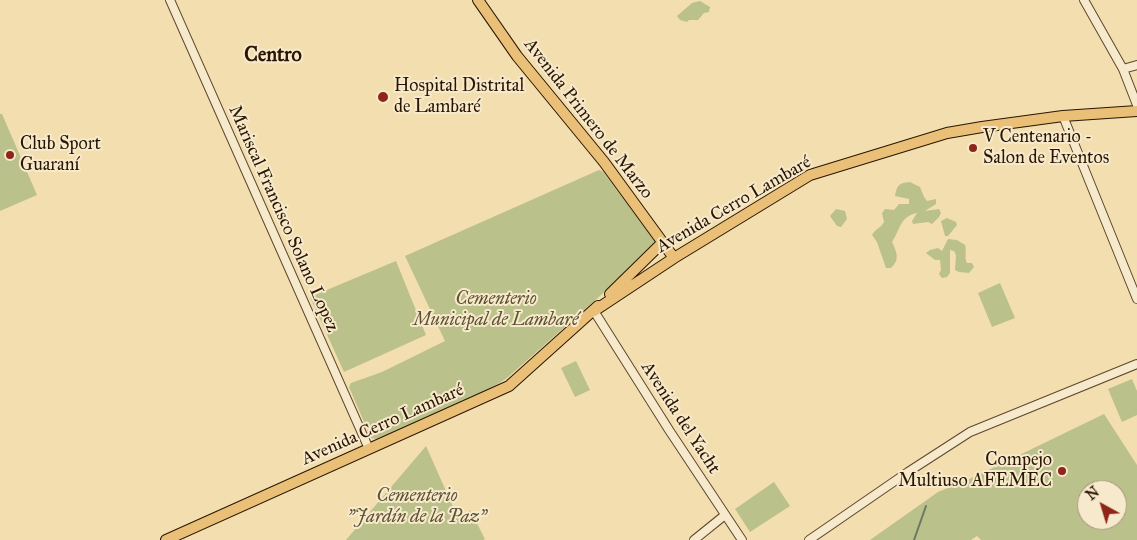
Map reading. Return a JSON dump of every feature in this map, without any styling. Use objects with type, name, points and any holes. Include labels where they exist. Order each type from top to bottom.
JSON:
[{"type":"main road","name":"Avenida Primero de Marzo","points":[[478,0],[517,56],[604,162],[674,258]]},
{"type":"main road","name":"Avenida Cerro Lambaré","points":[[594,311],[674,258],[810,175],[947,133],[1063,116],[1137,111]]},
{"type":"main road","name":"Avenida Cerro Lambaré","points":[[166,540],[509,386],[594,311],[662,242]]},
{"type":"street","name":"Mariscal Francisco Solano Lopez","points":[[170,0],[369,449]]},
{"type":"street","points":[[1084,0],[1123,69],[1137,105]]},
{"type":"street","points":[[1123,69],[1137,65]]},
{"type":"street","points":[[1063,116],[1137,299]]},
{"type":"street","name":"Avenida del Yacht","points":[[594,311],[669,430],[742,540]]},
{"type":"street","points":[[809,540],[900,477],[970,432],[1137,364]]},
{"type":"street","points":[[694,540],[725,515]]},
{"type":"green space","points":[[700,1],[710,7],[709,12],[704,13],[698,20],[689,20],[687,22],[680,20],[677,16],[692,3]]},
{"type":"green space","name":"Club Sport Guaraní","points":[[0,114],[2,114],[37,195],[0,211]]},
{"type":"green space","name":"Cementerio Municipal de Lambaré","points":[[599,170],[605,174],[655,241],[653,249],[507,378],[477,396],[444,412],[376,439],[371,438],[349,387],[351,383],[382,372],[445,341],[405,256]]},
{"type":"green space","points":[[910,182],[920,187],[927,201],[936,199],[936,204],[925,211],[939,209],[941,213],[932,224],[928,222],[913,224],[912,221],[917,213],[907,217],[901,224],[892,242],[896,253],[896,262],[891,268],[886,268],[877,242],[872,235],[884,222],[882,213],[885,209],[894,210],[899,204],[909,204],[909,199],[895,196],[899,185]]},
{"type":"green space","points":[[836,209],[845,211],[847,219],[841,227],[837,226],[830,216]]},
{"type":"green space","points":[[947,218],[956,222],[957,225],[948,236],[945,236],[941,221]]},
{"type":"green space","points":[[948,239],[957,240],[965,245],[967,263],[972,263],[974,267],[969,273],[955,270],[956,255],[954,251],[950,250],[950,273],[947,277],[942,278],[939,274],[941,270],[940,260],[935,260],[926,253],[938,248],[942,251]]},
{"type":"green space","points":[[396,261],[426,335],[344,372],[310,297]]},
{"type":"green space","points":[[1000,283],[1015,318],[992,327],[978,293]]},
{"type":"green space","points":[[576,361],[590,390],[575,397],[561,368]]},
{"type":"green space","points":[[1132,379],[1137,391],[1137,415],[1122,422],[1108,389]]},
{"type":"green space","name":"Compejo Multiuso AFEMEC","points":[[1104,414],[1137,465],[1137,540],[981,540],[977,536],[971,540],[870,540],[938,492],[974,477]]},
{"type":"green space","name":"Cementerio \"Jardín de la Paz\"","points":[[426,446],[458,518],[470,510],[485,539],[346,540]]},
{"type":"green space","points":[[774,482],[790,506],[750,532],[735,509]]},
{"type":"waterway","points":[[914,540],[926,506]]},
{"type":"place","name":"Hospital Distrital de Lambaré","points":[[383,97]]},
{"type":"place","name":"V Centenario - Salon de Eventos","points":[[973,148]]},
{"type":"place","name":"Club Sport Guaraní","points":[[10,155]]},
{"type":"place","name":"Compejo Multiuso AFEMEC","points":[[1062,471]]},
{"type":"district","name":"Centro","points":[[273,56]]}]
